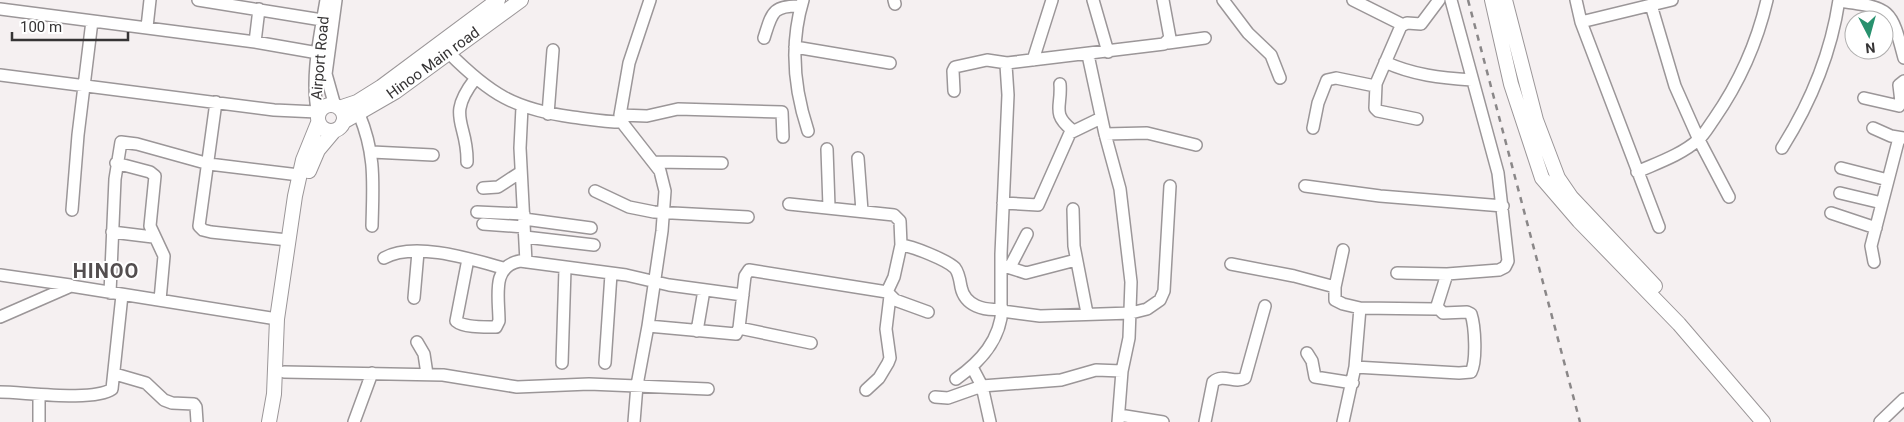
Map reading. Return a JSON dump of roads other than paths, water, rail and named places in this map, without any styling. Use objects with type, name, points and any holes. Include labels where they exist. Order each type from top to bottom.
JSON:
[{"type":"main road","name":"Hinoo Main road","points":[[338,117],[498,0]]},
{"type":"main road","name":"Hinoo Main road","points":[[338,117],[359,114],[449,53],[521,0]]},
{"type":"main road","points":[[1492,0],[1511,84],[1542,178],[1579,221],[1679,324],[1763,422]]},
{"type":"main road","points":[[1505,0],[1536,120],[1558,178],[1571,197],[1634,262],[1774,422]]},
{"type":"main road","points":[[269,422],[274,394],[277,319],[299,175],[318,116],[325,107],[338,117]]},
{"type":"main road","points":[[318,116],[326,131],[338,117]]},
{"type":"main road","points":[[278,422],[282,405],[285,318],[305,185],[312,160],[338,117]]},
{"type":"street","points":[[147,27],[150,0]]},
{"type":"street","points":[[198,0],[322,20]]},
{"type":"street","name":"Airport Road","points":[[318,116],[316,90],[318,53],[326,0]]},
{"type":"street","name":"Airport Road","points":[[336,0],[326,74],[338,117]]},
{"type":"street","points":[[634,422],[637,386],[648,326],[664,214],[662,178],[654,162],[621,118],[630,63],[650,0]]},
{"type":"street","points":[[1033,60],[1052,0]]},
{"type":"street","points":[[1093,0],[1108,52]]},
{"type":"street","points":[[1163,0],[1169,36],[1168,43]]},
{"type":"street","points":[[1223,0],[1248,33],[1271,56],[1280,78]]},
{"type":"street","points":[[1353,0],[1403,25],[1421,24],[1439,0]]},
{"type":"street","points":[[1397,273],[1447,274],[1496,270],[1505,267],[1508,257],[1498,173],[1451,0]]},
{"type":"street","points":[[1576,0],[1581,22],[1659,227]]},
{"type":"street","points":[[1581,22],[1672,0]]},
{"type":"street","points":[[1637,172],[1671,157],[1699,140],[1726,102],[1738,79],[1762,22],[1767,0]]},
{"type":"street","points":[[1782,148],[1811,97],[1831,44],[1839,0],[1878,8],[1888,13],[1895,23],[1903,53]]},
{"type":"street","points":[[764,38],[772,15],[779,4],[802,3],[795,48],[798,97],[808,131]]},
{"type":"street","points":[[1651,5],[1675,86],[1699,140],[1729,197]]},
{"type":"street","points":[[0,9],[147,27],[318,53]]},
{"type":"street","points":[[255,42],[259,9]]},
{"type":"street","points":[[72,210],[92,21]]},
{"type":"street","points":[[1403,25],[1376,85],[1376,110],[1417,119]]},
{"type":"street","points":[[954,91],[953,71],[955,67],[987,60],[1008,63],[1088,55],[1205,38]]},
{"type":"street","points":[[795,48],[890,63]]},
{"type":"street","points":[[548,114],[553,50]]},
{"type":"street","points":[[449,53],[475,79],[495,93],[522,107],[548,114],[621,118],[647,116],[678,109],[782,112],[783,137]]},
{"type":"street","points":[[1088,55],[1104,134],[1117,176],[1123,211],[1131,289],[1131,313],[1127,350],[1122,371],[1118,418],[1163,422]]},
{"type":"street","points":[[1385,62],[1421,74],[1472,80]]},
{"type":"street","points":[[956,379],[972,367],[988,351],[997,334],[1002,310],[1006,266],[1003,203],[1008,63]]},
{"type":"street","points":[[0,75],[318,116]]},
{"type":"street","points":[[1313,128],[1324,85],[1330,78],[1370,86],[1376,85]]},
{"type":"street","points":[[467,162],[466,144],[458,117],[463,96],[475,79]]},
{"type":"street","points":[[1864,98],[1899,106],[1901,102],[1899,85],[1904,81]]},
{"type":"street","points":[[1060,84],[1058,110],[1061,120],[1072,130]]},
{"type":"street","points":[[216,102],[209,164],[198,218],[201,228],[211,232],[288,240]]},
{"type":"street","points":[[522,107],[521,172],[526,262]]},
{"type":"street","points":[[359,114],[372,152],[374,176],[372,226]]},
{"type":"street","points":[[1072,130],[1090,125],[1101,118]]},
{"type":"street","points":[[1873,128],[1902,138],[1888,180],[1871,246],[1874,262]]},
{"type":"street","points":[[1003,203],[1038,205],[1072,130]]},
{"type":"street","points":[[1104,134],[1148,133],[1196,145]]},
{"type":"street","points":[[110,293],[116,163],[119,143],[123,141],[209,164],[299,175]]},
{"type":"street","points":[[827,149],[829,207]]},
{"type":"street","points":[[372,152],[433,155]]},
{"type":"street","points":[[858,158],[862,211]]},
{"type":"street","points":[[654,162],[722,163]]},
{"type":"street","points":[[116,163],[150,172],[155,176],[150,220],[153,237],[161,246],[164,256],[160,300]]},
{"type":"street","points":[[1841,168],[1888,180]]},
{"type":"street","points":[[483,188],[498,187],[521,172]]},
{"type":"street","points":[[901,245],[951,265],[958,273],[964,296],[973,304],[982,308],[1040,316],[1131,313],[1147,310],[1160,300],[1164,291],[1170,186]]},
{"type":"street","points":[[1305,186],[1389,197],[1503,206]]},
{"type":"street","points":[[595,191],[629,206],[664,214],[748,217]]},
{"type":"street","points":[[1840,192],[1882,203]]},
{"type":"street","points":[[789,204],[889,214],[898,218],[901,245],[888,294],[886,329],[890,358],[879,378],[866,390]]},
{"type":"street","points":[[1073,208],[1072,236],[1087,313]]},
{"type":"street","points":[[477,212],[594,245]]},
{"type":"street","points":[[1832,213],[1876,228]]},
{"type":"street","points":[[483,224],[524,224],[591,228]]},
{"type":"street","points":[[112,232],[153,237]]},
{"type":"street","points":[[1006,266],[1027,234]]},
{"type":"street","points":[[1343,250],[1335,287],[1336,301],[1360,308],[1438,308]]},
{"type":"street","points":[[384,258],[399,252],[418,252],[468,259],[503,268]]},
{"type":"street","points":[[414,298],[418,252]]},
{"type":"street","points":[[468,259],[456,312],[456,322],[461,324],[496,327],[499,321],[499,285],[503,268],[512,262],[526,262],[611,274],[743,295]]},
{"type":"street","points":[[1006,266],[1031,273],[1076,260]]},
{"type":"street","points":[[1231,264],[1294,276],[1335,287]]},
{"type":"street","points":[[562,363],[565,269]]},
{"type":"street","points":[[648,326],[732,335],[738,332],[744,276],[749,270],[888,294],[928,312]]},
{"type":"street","points":[[605,363],[611,274]]},
{"type":"street","points":[[1355,367],[1459,373],[1471,372],[1474,363],[1474,335],[1471,314],[1467,312],[1442,314],[1438,308],[1447,274]]},
{"type":"street","points":[[0,275],[277,319]]},
{"type":"street","points":[[2,318],[71,286]]},
{"type":"street","points":[[697,331],[704,290]]},
{"type":"street","points":[[0,392],[39,395],[100,394],[112,389],[122,295]]},
{"type":"street","points":[[1205,422],[1214,382],[1220,378],[1241,380],[1245,378],[1265,306]]},
{"type":"street","points":[[1343,422],[1355,367],[1360,308]]},
{"type":"street","points":[[739,328],[811,343]]},
{"type":"street","points":[[417,342],[424,354],[427,374]]},
{"type":"street","points":[[1307,353],[1312,361],[1315,377],[1352,382]]},
{"type":"street","points":[[972,367],[982,386],[990,422]]},
{"type":"street","points":[[935,397],[948,398],[982,386],[1061,380],[1096,370],[1122,371]]},
{"type":"street","points":[[284,372],[427,374],[457,376],[517,387],[637,386],[708,389]]},
{"type":"street","points":[[115,374],[146,383],[164,400],[172,403],[194,404],[196,406],[197,422]]},
{"type":"street","points":[[354,422],[372,374]]},
{"type":"street","points":[[39,395],[39,422]]},
{"type":"street","points":[[1880,422],[1904,399]]},
{"type":"railway","points":[[1468,0],[1580,422]]},
{"type":"district","name":"HINOO","points":[[106,271]]}]
